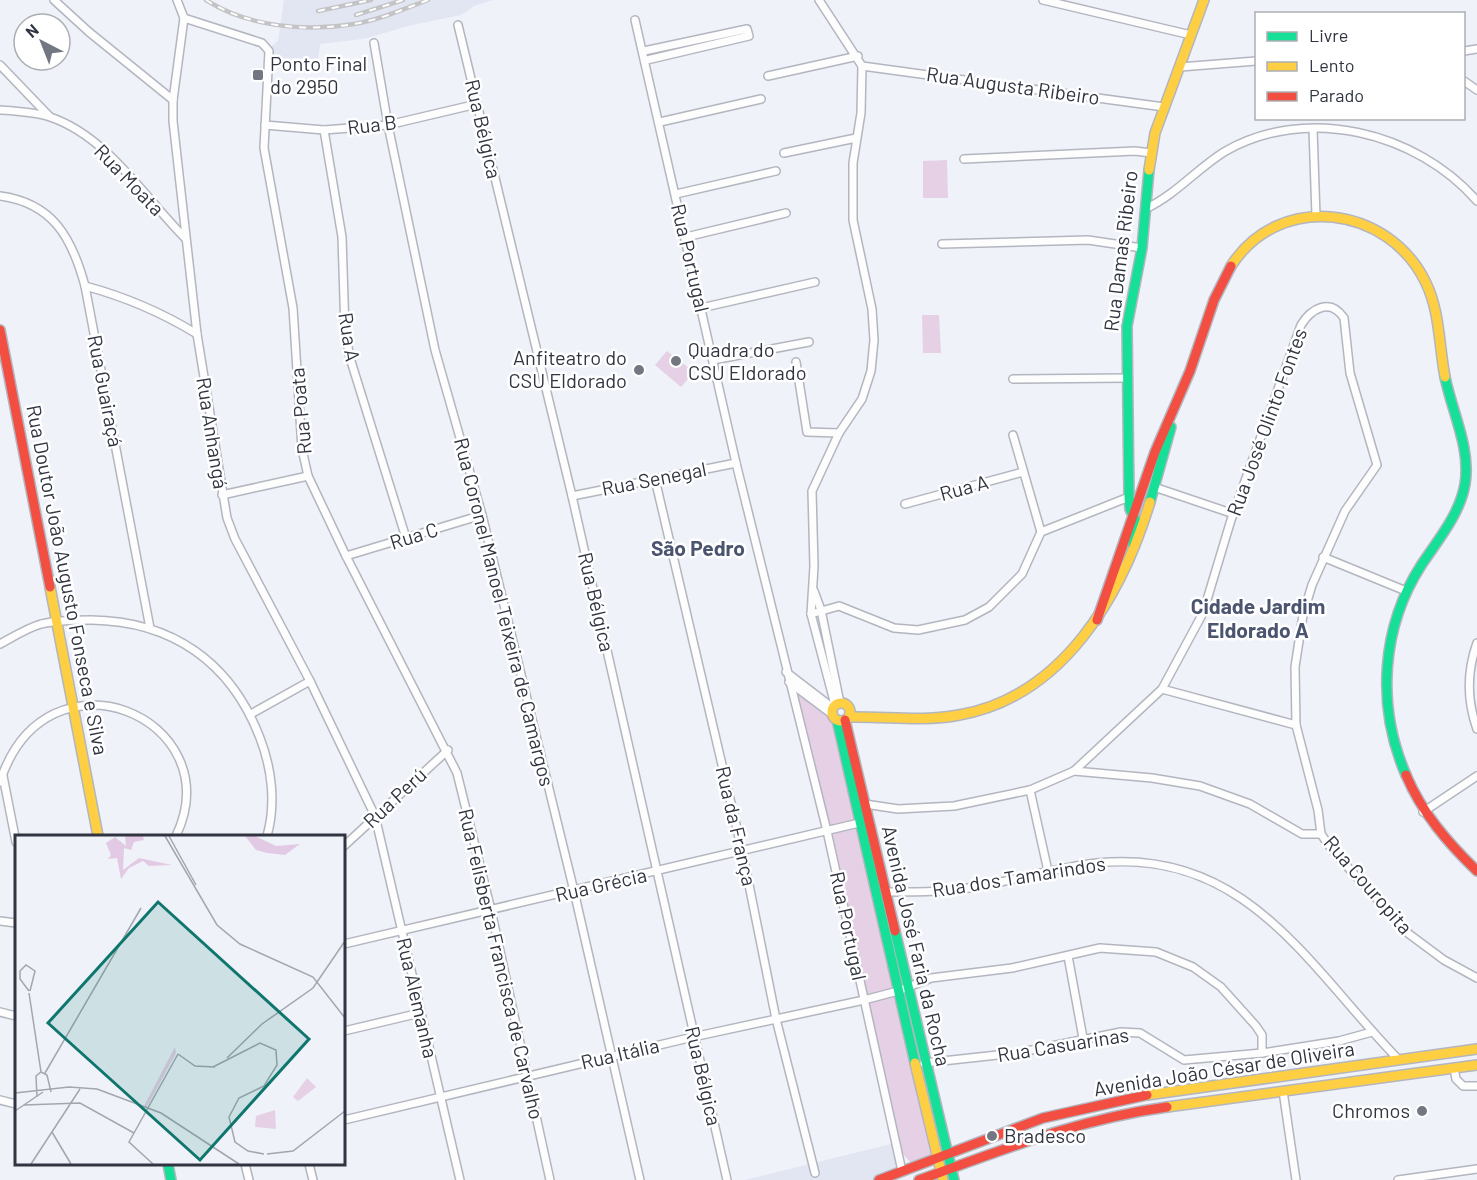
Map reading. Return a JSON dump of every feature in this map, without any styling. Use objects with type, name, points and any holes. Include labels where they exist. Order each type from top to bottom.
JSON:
[{"type":"street","points":[[54,0],[88,32],[173,100]]},
{"type":"street","points":[[177,0],[184,18]]},
{"type":"street","points":[[819,0],[858,56],[862,66],[861,113],[853,163],[853,220],[872,309],[874,340],[871,371],[862,399],[839,433],[812,491],[814,591],[811,614],[840,712]]},
{"type":"street","points":[[1043,0],[1191,35]]},
{"type":"street","name":"Rua Damas Ribeiro","points":[[1133,515],[1130,497],[1127,378],[1129,308],[1142,248],[1151,153],[1164,107],[1204,0]]},
{"type":"street","name":"Rua Anhangá","points":[[184,18],[173,100],[197,334],[222,495],[235,538],[310,681],[375,816]]},
{"type":"street","name":"Rua Poata","points":[[184,18],[262,43],[269,51],[264,148],[293,308],[302,449],[308,476],[346,556],[448,750]]},
{"type":"street","name":"Rua Portugal","points":[[635,20],[645,51],[736,463],[827,831],[902,1171]]},
{"type":"street","name":"Rua Bélgica","points":[[458,25],[572,496],[727,1180]]},
{"type":"street","points":[[645,51],[747,29],[749,36],[646,60]]},
{"type":"street","name":"Rua Coronel Manoel Teixeira de Camargos","points":[[374,43],[387,125],[435,350],[482,515],[574,891],[610,1057],[640,1180]]},
{"type":"street","points":[[768,76],[858,56]]},
{"type":"street","points":[[1180,67],[1255,61]]},
{"type":"street","points":[[0,65],[49,116]]},
{"type":"street","name":"Rua Augusta Ribeiro","points":[[862,66],[1164,107]]},
{"type":"street","points":[[660,122],[761,99]]},
{"type":"street","name":"Rua B","points":[[265,125],[324,130],[387,125],[477,104]]},
{"type":"street","name":"Rua Moata","points":[[0,110],[49,116],[82,133],[111,157],[186,239]]},
{"type":"street","points":[[1313,129],[1316,216]]},
{"type":"street","points":[[1147,208],[1159,202],[1224,152],[1242,143],[1259,136],[1313,129],[1340,129],[1366,134],[1407,148],[1443,169],[1477,201]]},
{"type":"street","name":"Rua A","points":[[324,130],[342,237],[345,331],[350,358],[406,538]]},
{"type":"street","points":[[784,153],[856,138]]},
{"type":"street","points":[[964,159],[1151,153]]},
{"type":"street","points":[[676,194],[776,171]]},
{"type":"street","name":"Rua Guairaçá","points":[[0,196],[32,206],[54,221],[73,248],[85,286],[150,628]]},
{"type":"street","points":[[686,237],[786,213]]},
{"type":"street","points":[[789,682],[840,712],[918,719],[946,717],[996,705],[1040,682],[1082,642],[1121,577],[1154,487],[1174,413],[1217,294],[1236,259],[1258,237],[1284,223],[1316,216],[1355,219],[1386,233],[1414,264],[1432,298],[1442,362],[1462,440],[1467,472],[1460,501],[1406,591],[1393,632],[1386,683],[1391,729],[1400,762],[1423,812],[1477,871]]},
{"type":"street","points":[[942,244],[1088,240],[1142,248]]},
{"type":"street","points":[[701,308],[815,282]]},
{"type":"street","points":[[85,286],[123,296],[162,312],[197,334]]},
{"type":"street","name":"Rua José Olinto Fontes","points":[[1074,771],[1162,689],[1203,613],[1234,513],[1301,325],[1308,314],[1320,306],[1332,308],[1344,318],[1350,373],[1377,465],[1345,511],[1323,557],[1304,615],[1298,650],[1296,725]]},
{"type":"street","name":"Rua Doutor João Augusto Fonseca e Silva","points":[[0,330],[59,621],[72,706],[98,835]]},
{"type":"street","points":[[713,360],[809,342]]},
{"type":"street","points":[[796,362],[807,432],[839,433]]},
{"type":"street","points":[[1013,379],[1127,378]]},
{"type":"street","points":[[1097,620],[1156,450],[1174,413]]},
{"type":"street","points":[[811,614],[839,606],[894,628],[918,630],[965,620],[989,607],[1022,574],[1041,532],[1012,435]]},
{"type":"street","points":[[1154,487],[1151,479],[1156,450]]},
{"type":"street","name":"Rua Senegal","points":[[572,496],[736,463]]},
{"type":"street","name":"Rua A","points":[[905,504],[1023,472]]},
{"type":"street","points":[[222,495],[308,476]]},
{"type":"street","name":"Rua da França","points":[[655,479],[742,850],[776,1019],[815,1173]]},
{"type":"street","points":[[1154,487],[1234,513]]},
{"type":"street","points":[[1041,532],[1130,497]]},
{"type":"street","name":"Rua C","points":[[346,556],[482,515]]},
{"type":"street","points":[[1133,515],[1137,523],[1133,545]]},
{"type":"street","points":[[1323,557],[1406,591]]},
{"type":"street","points":[[814,591],[821,610],[840,712]]},
{"type":"street","points":[[0,644],[39,625],[59,621],[115,621],[150,628],[204,657],[227,678],[251,714],[271,776],[273,806],[267,835]]},
{"type":"street","points":[[1477,643],[1472,657],[1469,680],[1472,716],[1477,729]]},
{"type":"street","points":[[786,672],[840,712]]},
{"type":"street","points":[[251,714],[310,681]]},
{"type":"street","points":[[1162,689],[1296,725]]},
{"type":"street","points":[[0,782],[3,773],[33,727],[54,713],[72,706],[100,705],[120,708],[143,718],[162,735],[177,754],[184,777],[184,813],[177,835]]},
{"type":"street","name":"Avenida José Faria da Rocha","points":[[840,712],[865,804],[908,986],[943,1155],[942,1176]]},
{"type":"street","name":"Avenida José Faria da Rocha","points":[[840,712],[859,823],[898,991],[943,1155],[951,1168],[954,1180]]},
{"type":"street","name":"Rua Couropita","points":[[1296,725],[1318,810],[1321,834],[1352,873],[1409,934],[1443,960],[1477,978]]},
{"type":"street","name":"Rua Perú","points":[[345,845],[448,750]]},
{"type":"street","name":"Rua Felisberta Francisca de Carvalho","points":[[448,750],[457,772],[491,910],[550,1180]]},
{"type":"street","points":[[865,804],[898,809],[954,806],[1030,790],[1074,771],[1152,778],[1200,786],[1250,804],[1302,834],[1321,834]]},
{"type":"street","points":[[3,773],[15,837]]},
{"type":"street","points":[[1423,812],[1477,776]]},
{"type":"street","points":[[1030,790],[1048,871]]},
{"type":"street","name":"Rua Alemanha","points":[[375,816],[460,1180]]},
{"type":"street","name":"Rua Grécia","points":[[345,944],[859,823]]},
{"type":"street","name":"Rua dos Tamarindos","points":[[886,892],[935,891],[984,886],[1048,871],[1099,863],[1150,863],[1194,874],[1235,894],[1290,936],[1399,1060]]},
{"type":"street","points":[[0,921],[15,923]]},
{"type":"street","name":"Rua Itália","points":[[345,1120],[693,1037],[864,1000],[898,991],[931,978],[1012,968],[1100,948],[1138,949],[1162,954],[1193,967],[1221,987],[1256,1026],[1262,1035],[1262,1053]]},
{"type":"street","points":[[1068,956],[1083,1038]]},
{"type":"street","points":[[0,1012],[15,1016]]},
{"type":"street","points":[[345,1031],[420,1013]]},
{"type":"street","name":"Rua Casuarinas","points":[[924,1063],[1016,1053],[1121,1032],[1140,1033],[1184,1060],[1262,1053],[1339,1041],[1372,1032]]},
{"type":"street","name":"Avenida João César de Oliveira","points":[[879,1180],[1043,1118],[1127,1098],[1477,1049]]},
{"type":"street","name":"Avenida João César de Oliveira","points":[[919,1180],[942,1176],[951,1168],[1066,1127],[1120,1114],[1477,1065]]},
{"type":"street","points":[[1454,1068],[1456,1079],[1461,1085],[1477,1086]]},
{"type":"street","points":[[1283,1091],[1296,1180]]},
{"type":"street","points":[[0,1100],[15,1104]]},
{"type":"street","points":[[168,1165],[171,1180]]},
{"type":"street","points":[[245,1165],[249,1180]]},
{"type":"street","points":[[309,1165],[313,1180]]},
{"type":"street","points":[[1398,1180],[1477,1170]]},
{"type":"shaded area","points":[[284,0],[493,0],[474,6],[461,15],[412,25],[363,39],[320,44],[318,59],[270,58],[269,48],[278,41]]},
{"type":"shaded area","points":[[947,160],[948,198],[923,198],[923,161]]},
{"type":"shaded area","points":[[922,315],[939,315],[941,353],[923,353]]},
{"type":"shaded area","points":[[667,351],[694,372],[681,387],[655,365]]},
{"type":"shaded area","points":[[795,691],[826,712],[832,723],[935,1156],[913,1165],[901,1152],[833,836]]},
{"type":"shaded area","points":[[891,1144],[899,1172],[876,1180],[745,1180]]},
{"type":"railway","points":[[206,0],[222,9],[259,22],[297,27],[336,26],[363,22],[428,0]]},
{"type":"railway","points":[[318,11],[371,0]]},
{"type":"railway","points":[[356,15],[403,0]]},
{"type":"traffic: fast","points":[[1133,545],[1137,523],[1130,509],[1129,497],[1127,326],[1142,248],[1149,170]]},
{"type":"traffic: fast","points":[[1406,775],[1396,749],[1390,722],[1387,667],[1391,640],[1408,588],[1453,516],[1465,484],[1463,444],[1445,377]]},
{"type":"traffic: fast","points":[[1150,502],[1171,427]]},
{"type":"traffic: fast","points":[[837,720],[915,1063]]},
{"type":"traffic: fast","points":[[895,931],[954,1180]]},
{"type":"traffic: fast","points":[[168,1165],[171,1180]]},
{"type":"traffic: slow","points":[[1149,170],[1155,133],[1204,0]]},
{"type":"traffic: slow","points":[[1231,266],[1252,242],[1277,226],[1304,218],[1333,217],[1361,224],[1387,237],[1409,257],[1431,294],[1437,317],[1445,377]]},
{"type":"traffic: slow","points":[[849,717],[918,718],[959,715],[996,704],[1029,687],[1058,664],[1083,637],[1105,606],[1123,572],[1150,502]]},
{"type":"traffic: slow","points":[[50,587],[98,835]]},
{"type":"traffic: slow","points":[[841,703],[849,708],[850,712],[845,720],[841,721],[833,716],[832,712],[837,704],[841,703]]},
{"type":"traffic: slow","points":[[1147,1095],[1477,1049]]},
{"type":"traffic: slow","points":[[915,1063],[943,1180]]},
{"type":"traffic: slow","points":[[1167,1107],[1477,1065]]},
{"type":"traffic: jam","points":[[1097,620],[1155,452],[1190,371],[1214,300],[1231,266]]},
{"type":"traffic: jam","points":[[0,330],[50,587]]},
{"type":"traffic: jam","points":[[845,720],[895,931]]},
{"type":"traffic: jam","points":[[1406,775],[1412,789],[1437,827],[1477,871]]},
{"type":"traffic: jam","points":[[879,1180],[1043,1118],[1147,1095]]},
{"type":"traffic: jam","points":[[919,1180],[1072,1127],[1134,1112],[1167,1107]]},
{"type":"place","name":"Ponto Final do 2950","points":[[258,75]]},
{"type":"place","name":"Quadra do CSU Eldorado","points":[[676,361]]},
{"type":"place","name":"Anfiteatro do CSU Eldorado","points":[[639,370]]},
{"type":"place","name":"Chromos","points":[[1422,1111]]},
{"type":"place","name":"Bradesco","points":[[992,1136]]},
{"type":"district","name":"São Pedro","points":[[698,549]]},
{"type":"district","name":"Cidade Jardim Eldorado A","points":[[1258,619]]}]
